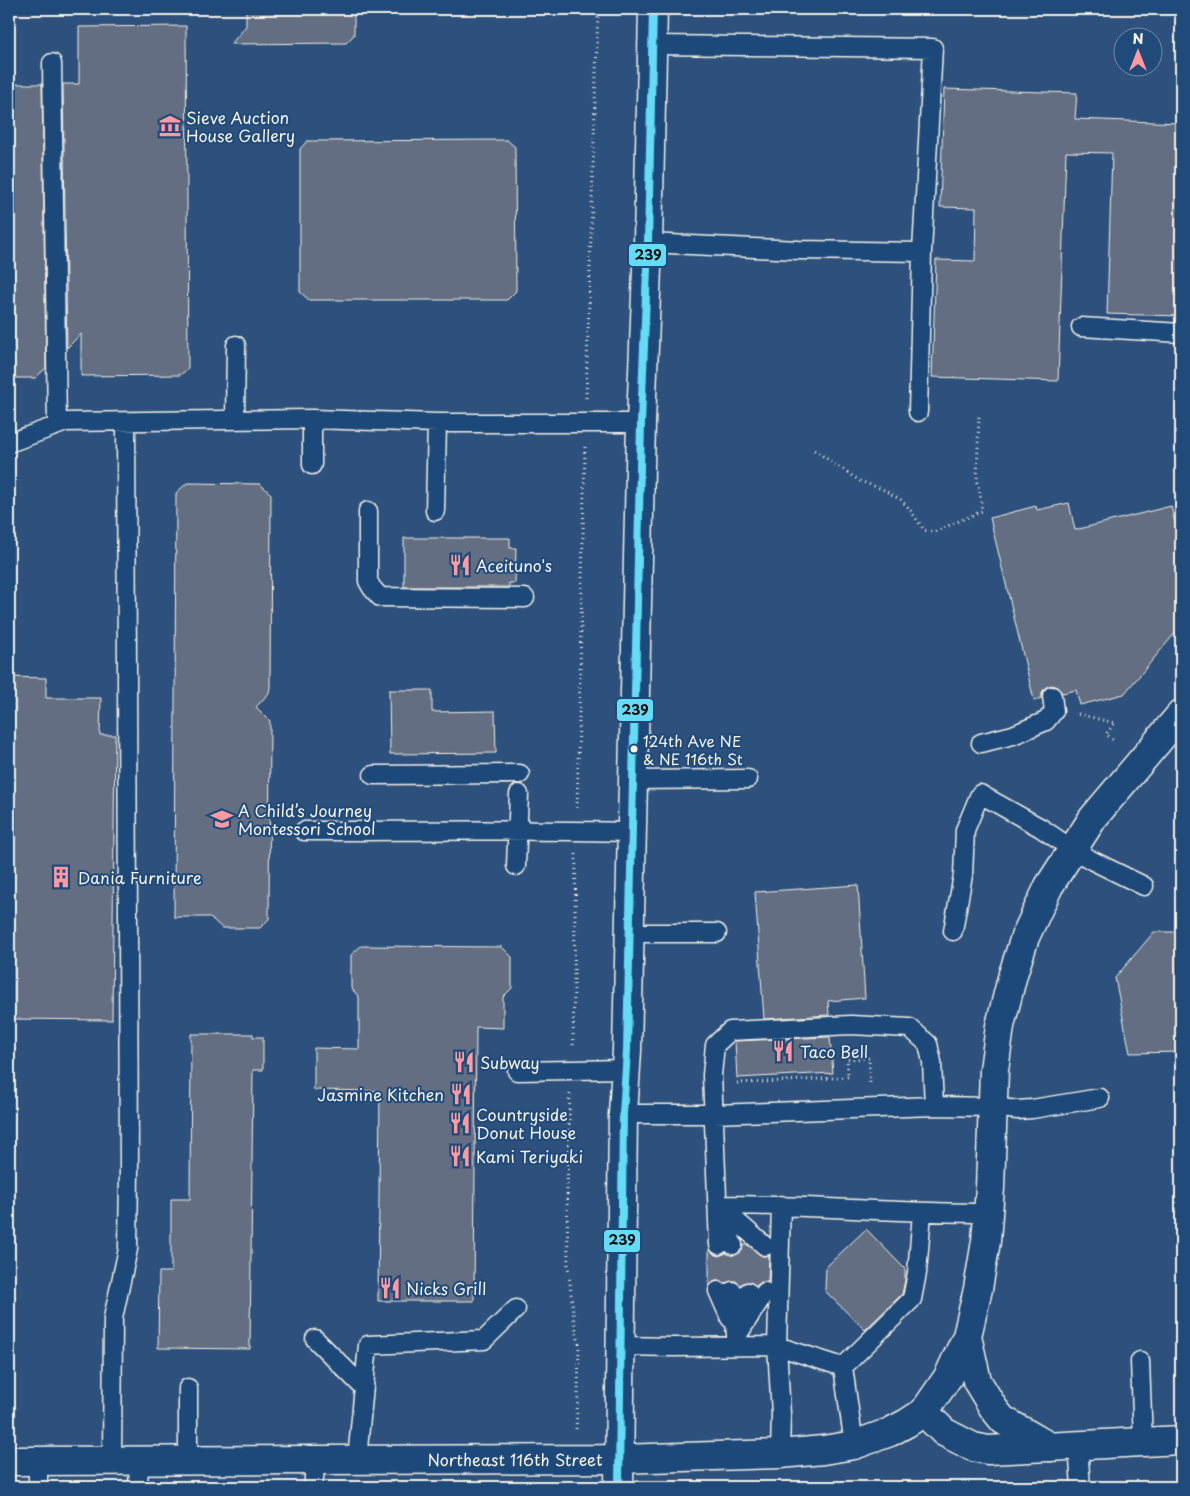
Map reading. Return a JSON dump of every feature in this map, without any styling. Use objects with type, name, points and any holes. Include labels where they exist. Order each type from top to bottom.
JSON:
[{"type":"street","points":[[619,1487],[623,1114],[626,1069],[653,9]]},
{"type":"street","points":[[1181,714],[1093,818],[1049,886],[1025,937],[1000,1026],[994,1070],[986,1241],[978,1289],[967,1336],[948,1377],[924,1412],[944,1432],[974,1447],[988,1450],[1181,1440]]},
{"type":"street","points":[[967,1336],[977,1381],[994,1409],[1003,1420],[1050,1447]]},
{"type":"street","name":"Northeast 116th Street","points":[[9,1461],[38,1475],[112,1461],[138,1474],[188,1461],[619,1459],[780,1454],[823,1450],[854,1444],[890,1432],[924,1412]]},
{"type":"lane","points":[[652,44],[933,48],[922,252],[918,412]]},
{"type":"lane","points":[[52,63],[57,425]]},
{"type":"lane","points":[[648,243],[798,250],[922,252]]},
{"type":"lane","points":[[1081,327],[1181,333]]},
{"type":"lane","points":[[234,420],[236,345]]},
{"type":"lane","points":[[9,443],[66,422],[312,419],[437,423],[641,423]]},
{"type":"lane","points":[[312,419],[312,465]]},
{"type":"lane","points":[[112,1461],[113,1318],[128,1249],[126,422]]},
{"type":"lane","points":[[435,511],[437,423]]},
{"type":"lane","points":[[368,511],[368,582],[380,597],[526,598]]},
{"type":"lane","points":[[981,743],[1013,735],[1046,721],[1054,711],[1053,701]]},
{"type":"lane","points":[[373,775],[520,774]]},
{"type":"lane","points":[[632,780],[748,779]]},
{"type":"lane","points":[[516,866],[519,794]]},
{"type":"lane","points":[[953,931],[963,875],[965,830],[980,794],[1041,828],[1072,849],[1144,886]]},
{"type":"lane","points":[[304,831],[576,830],[632,832]]},
{"type":"lane","points":[[629,932],[716,933]]},
{"type":"lane","points":[[718,1205],[742,1245],[718,1205],[712,1075],[715,1045],[730,1031],[851,1026],[910,1028],[928,1044],[932,1062],[934,1106]]},
{"type":"lane","points":[[517,1071],[626,1069]]},
{"type":"lane","points":[[623,1114],[714,1114],[934,1106],[1032,1109],[1100,1098]]},
{"type":"lane","points":[[718,1205],[781,1205],[922,1213],[988,1213]]},
{"type":"lane","points":[[780,1454],[781,1409],[777,1346],[781,1205]]},
{"type":"lane","points":[[843,1367],[912,1299],[917,1273],[922,1213]]},
{"type":"lane","points":[[737,1341],[741,1292],[737,1341]]},
{"type":"lane","points":[[357,1459],[368,1345],[484,1340],[516,1308]]},
{"type":"lane","points":[[315,1339],[364,1388]]},
{"type":"lane","points":[[620,1346],[674,1348],[737,1341],[777,1346],[843,1367]]},
{"type":"lane","points":[[1140,1361],[1144,1442]]},
{"type":"lane","points":[[843,1367],[854,1444]]},
{"type":"lane","points":[[188,1388],[188,1461]]},
{"type":"lane","points":[[1078,1446],[1080,1487]]},
{"type":"lane","points":[[313,1487],[316,1460]]},
{"type":"path","points":[[578,1389],[579,1343],[574,1322],[568,1265],[567,1169],[572,1070],[576,830],[598,9]]},
{"type":"path","points":[[814,450],[860,481],[882,489],[901,500],[924,530],[934,532],[982,511],[977,482],[979,413]]},
{"type":"path","points":[[1053,701],[1115,723],[1106,734],[1113,740]]},
{"type":"path","points":[[728,1084],[787,1078],[848,1077],[847,1059],[869,1058],[869,1065]]},
{"type":"building","points":[[246,9],[354,9],[354,35],[346,43],[231,44],[246,26]]},
{"type":"building","points":[[186,26],[188,369],[180,375],[81,376],[81,334],[67,348],[63,84],[79,84],[79,27]]},
{"type":"building","points":[[9,84],[42,84],[46,368],[35,378],[9,378]]},
{"type":"building","points":[[944,89],[1077,93],[1075,119],[1181,123],[1181,316],[1107,314],[1112,153],[1066,152],[1058,381],[932,377],[936,260],[975,261],[976,208],[940,207]]},
{"type":"building","points":[[507,140],[515,147],[516,291],[507,300],[309,300],[300,292],[300,149],[307,141]]},
{"type":"building","points":[[187,483],[260,484],[271,494],[270,687],[269,693],[256,707],[270,721],[269,919],[260,928],[222,928],[210,917],[174,917],[176,493]]},
{"type":"building","points":[[1069,503],[1075,530],[1171,506],[1181,549],[1181,626],[1124,694],[1080,705],[1076,690],[1062,693],[1056,686],[1051,685],[1042,692],[1042,698],[1034,700],[990,518],[1036,506],[1037,510]]},
{"type":"building","name":"Aceituno's","points":[[404,538],[510,538],[510,548],[516,548],[515,583],[509,583],[509,587],[404,587]]},
{"type":"building","name":"Dania Furniture","points":[[9,677],[46,678],[46,698],[101,698],[100,735],[115,735],[112,1020],[9,1019]]},
{"type":"building","points":[[389,690],[432,690],[432,712],[495,711],[496,753],[390,754]]},
{"type":"building","points":[[858,885],[865,998],[828,1001],[829,1015],[764,1019],[755,892]]},
{"type":"building","points":[[1154,932],[1181,932],[1181,1052],[1130,1053],[1115,978]]},
{"type":"building","points":[[361,946],[502,947],[512,957],[512,988],[503,997],[503,1028],[476,1027],[474,1301],[378,1301],[380,1091],[314,1090],[314,1048],[359,1049],[359,997],[351,988],[351,955]]},
{"type":"building","points":[[191,1034],[253,1034],[253,1037],[263,1037],[263,1070],[253,1070],[250,1349],[158,1348],[159,1272],[171,1272],[171,1199],[190,1199]]},
{"type":"building","name":"Taco Bell","points":[[830,1037],[833,1073],[737,1078],[735,1041]]},
{"type":"building","points":[[866,1229],[905,1269],[905,1280],[902,1294],[865,1330],[825,1291],[826,1267]]},
{"type":"building","points":[[743,1245],[748,1245],[762,1256],[769,1256],[768,1282],[761,1282],[756,1286],[750,1282],[740,1285],[736,1281],[725,1283],[719,1280],[713,1282],[709,1287],[709,1249],[719,1256],[726,1253],[736,1255],[742,1251]]},
{"type":"transit line","name":"239","points":[[619,1487],[623,1114],[627,1051],[641,423],[648,243],[653,9]]},
{"type":"place","name":"Sieve Auction House Gallery","points":[[170,126]]},
{"type":"place","name":"Aceituno's","points":[[460,565]]},
{"type":"place","name":"124th Ave NE & NE 116th St","points":[[634,749]]},
{"type":"place","name":"A Child’s Journey Montessori School","points":[[222,819]]},
{"type":"place","name":"Dania Furniture","points":[[61,877]]},
{"type":"place","name":"Taco Bell","points":[[783,1051]]},
{"type":"place","name":"Subway","points":[[464,1062]]},
{"type":"place","name":"Jasmine Kitchen","points":[[461,1094]]},
{"type":"place","name":"Countryside Donut House","points":[[460,1123]]},
{"type":"place","name":"Kami Teriyaki","points":[[460,1156]]},
{"type":"place","name":"Nicks Grill","points":[[390,1288]]}]
